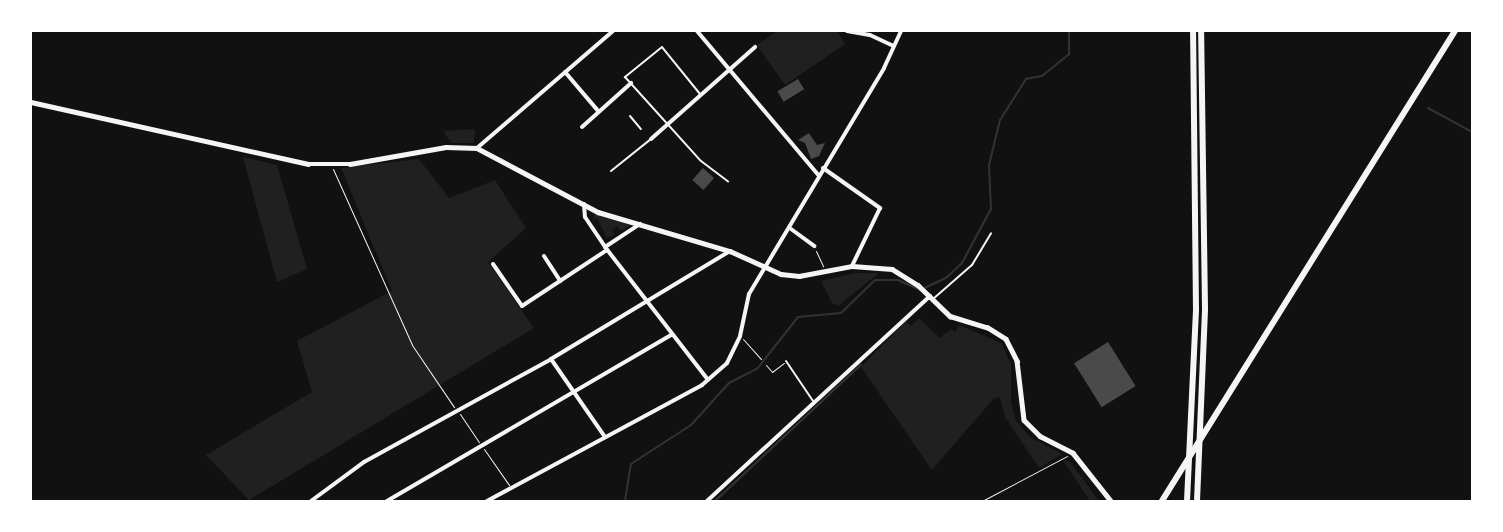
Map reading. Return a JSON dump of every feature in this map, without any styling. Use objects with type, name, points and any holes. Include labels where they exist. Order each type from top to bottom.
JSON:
[{"type":"highway","points":[[1187,501],[1196,310],[1192,132],[1193,31]]},
{"type":"highway","points":[[1197,501],[1204,364],[1201,132],[1202,31]]},
{"type":"main road","points":[[1162,501],[1455,31]]},
{"type":"street","points":[[477,148],[613,31]]},
{"type":"street","points":[[697,31],[819,176]]},
{"type":"street","points":[[847,31],[863,32],[894,46]]},
{"type":"street","points":[[487,501],[510,486],[605,438],[708,380],[727,363],[740,336],[750,294],[791,229],[901,31]]},
{"type":"street","points":[[651,139],[700,94],[755,48]]},
{"type":"street","points":[[564,72],[599,112]]},
{"type":"street","points":[[582,127],[631,83]]},
{"type":"street","points":[[31,102],[294,163],[332,166],[376,160],[446,146],[477,148],[584,204],[640,224],[730,251],[765,268],[790,276],[852,266],[892,269],[920,287],[950,316],[987,327],[1006,338],[1017,361],[1024,420],[1040,436],[1073,453],[1111,501]]},
{"type":"street","points":[[824,168],[880,208],[852,266]]},
{"type":"street","points":[[584,204],[585,217],[606,248],[671,335],[708,380]]},
{"type":"street","points":[[493,264],[522,306],[640,224]]},
{"type":"street","points":[[791,229],[814,246]]},
{"type":"street","points":[[311,501],[364,462],[551,359],[730,251]]},
{"type":"street","points":[[544,256],[560,281]]},
{"type":"street","points":[[706,501],[931,298]]},
{"type":"street","points":[[387,501],[481,444],[671,335]]},
{"type":"street","points":[[551,359],[605,438]]},
{"type":"lane","points":[[700,94],[662,47],[627,72],[631,83],[701,162],[728,181]]},
{"type":"lane","points":[[630,116],[641,129]]},
{"type":"lane","points":[[610,172],[651,139]]},
{"type":"lane","points":[[931,298],[972,265],[991,233]]},
{"type":"lane","points":[[786,361],[815,403]]},
{"type":"path","points":[[332,166],[412,346],[510,486]]},
{"type":"path","points":[[814,246],[824,270]]},
{"type":"path","points":[[740,336],[761,359]]},
{"type":"path","points":[[766,365],[772,372],[786,361]]},
{"type":"path","points":[[982,501],[1073,453]]},
{"type":"shaded area","points":[[777,31],[837,31],[845,44],[785,85],[757,45]]},
{"type":"shaded area","points":[[475,129],[474,143],[451,143],[443,131]]},
{"type":"shaded area","points":[[243,157],[277,165],[307,269],[277,282]]},
{"type":"shaded area","points":[[419,159],[449,198],[495,180],[526,228],[488,262],[534,328],[249,500],[206,455],[312,392],[297,341],[392,291],[341,168]]},
{"type":"shaded area","points":[[594,213],[631,225],[621,231],[617,226],[612,231],[615,235],[607,238],[597,218],[593,220]]},
{"type":"shaded area","points":[[855,273],[879,273],[838,306],[832,303],[821,281]]},
{"type":"shaded area","points":[[919,318],[939,338],[951,329],[955,332],[959,325],[1001,343],[1011,364],[1011,403],[1016,421],[1030,437],[1062,454],[1039,468],[1005,417],[1000,397],[994,398],[932,470],[861,367],[906,321],[911,326]]},
{"type":"shaded area","points":[[1063,460],[1070,462],[1099,501],[1090,501]]},
{"type":"building","points":[[798,79],[804,89],[784,102],[777,91]]},
{"type":"building","points":[[809,133],[817,145],[825,143],[819,156],[811,159],[805,143],[798,140]]},
{"type":"building","points":[[703,168],[714,178],[703,190],[692,180]]},
{"type":"building","points":[[1108,342],[1136,386],[1102,407],[1074,363]]},
{"type":"waterway","points":[[625,501],[631,464],[691,425],[729,383],[757,369],[798,317],[841,313],[875,280],[898,280],[920,290],[946,278],[962,263],[991,209],[989,165],[1000,120],[1026,79],[1042,76],[1069,54],[1069,31]]},
{"type":"waterway","points":[[1428,108],[1472,132]]},
{"type":"waterway","points":[[715,501],[861,365]]}]
